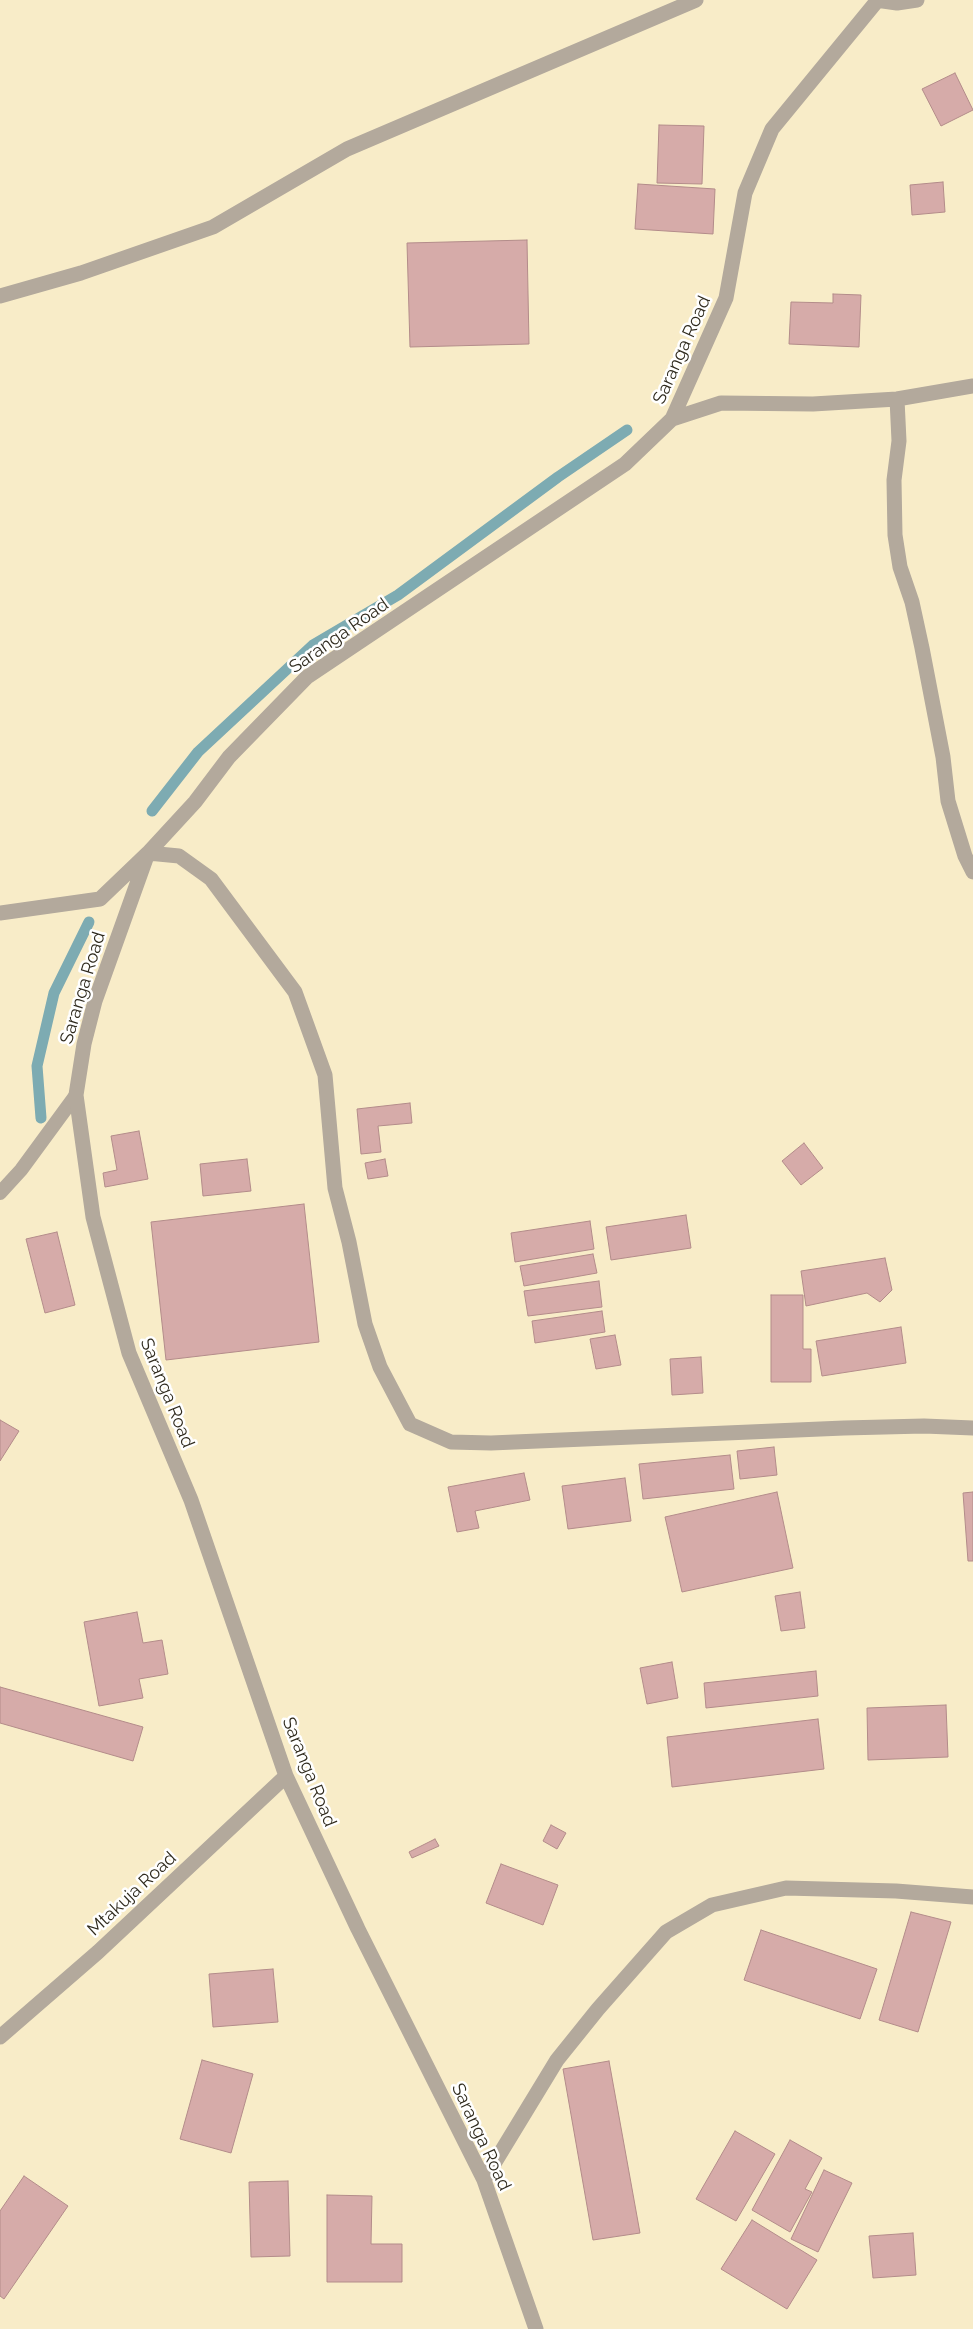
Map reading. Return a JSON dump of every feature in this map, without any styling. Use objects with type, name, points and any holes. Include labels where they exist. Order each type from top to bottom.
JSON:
[{"type":"street","points":[[0,296],[80,272],[213,227],[347,149],[696,0]]},
{"type":"street","points":[[876,0],[897,3],[917,0]]},
{"type":"street","name":"Saranga Road","points":[[536,2329],[484,2180],[358,1929],[286,1776],[191,1500],[129,1353],[93,1217],[76,1095],[84,1044],[95,1001],[148,853],[195,802],[229,756],[307,677],[625,464],[672,419],[726,298],[745,193],[772,129],[876,0]]},
{"type":"street","points":[[672,419],[720,403],[813,404],[897,399],[973,386]]},
{"type":"street","points":[[897,399],[899,441],[894,489],[895,534],[900,566],[912,602],[943,757],[948,800],[965,856],[973,872]]},
{"type":"street","points":[[0,913],[100,899],[148,853],[179,856],[211,879],[294,992],[325,1075],[335,1188],[349,1242],[366,1324],[380,1367],[410,1424],[451,1442],[491,1444],[844,1428],[924,1426],[973,1428]]},
{"type":"street","name":"Mtakuja Road","points":[[0,2037],[98,1952],[286,1776]]},
{"type":"street","points":[[484,2180],[557,2060],[598,2009],[666,1932],[712,1905],[786,1888],[896,1891],[973,1897]]},
{"type":"lane","points":[[0,1193],[21,1170],[76,1095]]},
{"type":"building","points":[[955,73],[973,110],[941,126],[922,89]]},
{"type":"building","points":[[659,125],[704,126],[702,184],[657,183]]},
{"type":"building","points":[[943,182],[945,212],[912,215],[910,185]]},
{"type":"building","points":[[638,184],[715,189],[713,234],[635,229]]},
{"type":"building","points":[[527,240],[529,344],[410,347],[407,243]]},
{"type":"building","points":[[833,294],[861,295],[859,347],[789,344],[791,302],[833,303]]},
{"type":"building","points":[[410,1103],[412,1123],[378,1126],[381,1152],[361,1154],[357,1109]]},
{"type":"building","points":[[139,1131],[148,1179],[105,1187],[103,1173],[117,1170],[111,1136]]},
{"type":"building","points":[[804,1143],[823,1168],[801,1185],[782,1161]]},
{"type":"building","points":[[247,1159],[251,1191],[203,1196],[200,1164]]},
{"type":"building","points":[[385,1159],[388,1176],[368,1179],[365,1163]]},
{"type":"building","points":[[304,1204],[319,1342],[166,1360],[151,1222]]},
{"type":"building","points":[[686,1215],[691,1248],[611,1260],[606,1227]]},
{"type":"building","points":[[590,1221],[594,1249],[515,1262],[511,1233]]},
{"type":"building","points":[[57,1232],[75,1305],[45,1313],[26,1239]]},
{"type":"building","points":[[593,1254],[597,1273],[524,1286],[520,1266]]},
{"type":"building","points":[[885,1258],[892,1290],[880,1302],[867,1293],[806,1306],[801,1271]]},
{"type":"building","points":[[599,1281],[602,1307],[528,1316],[524,1291]]},
{"type":"building","points":[[771,1295],[803,1295],[803,1349],[811,1349],[811,1382],[771,1382]]},
{"type":"building","points":[[602,1311],[605,1332],[535,1343],[532,1321]]},
{"type":"building","points":[[901,1327],[906,1363],[822,1376],[816,1341]]},
{"type":"building","points":[[615,1335],[621,1365],[596,1369],[590,1339]]},
{"type":"building","points":[[701,1357],[703,1393],[672,1395],[670,1359]]},
{"type":"building","points":[[0,1420],[19,1431],[0,1461]]},
{"type":"building","points":[[774,1447],[777,1475],[740,1479],[737,1451]]},
{"type":"building","points":[[730,1455],[734,1489],[643,1499],[639,1464]]},
{"type":"building","points":[[524,1473],[530,1500],[475,1511],[479,1528],[457,1532],[448,1487]]},
{"type":"building","points":[[625,1478],[631,1521],[568,1529],[562,1486]]},
{"type":"building","points":[[777,1492],[793,1568],[682,1592],[665,1517]]},
{"type":"building","points":[[973,1492],[973,1561],[968,1561],[963,1493]]},
{"type":"building","points":[[800,1592],[805,1628],[781,1631],[775,1596]]},
{"type":"building","points":[[137,1612],[143,1643],[162,1640],[168,1674],[139,1679],[143,1698],[99,1706],[84,1622]]},
{"type":"building","points":[[672,1662],[678,1698],[647,1704],[640,1668]]},
{"type":"building","points":[[816,1671],[818,1696],[706,1708],[704,1683]]},
{"type":"building","points":[[0,1687],[143,1727],[133,1761],[0,1723]]},
{"type":"building","points":[[946,1705],[948,1757],[868,1760],[867,1708]]},
{"type":"building","points":[[818,1719],[824,1769],[672,1787],[667,1737]]},
{"type":"building","points":[[551,1825],[566,1833],[557,1849],[543,1841]]},
{"type":"building","points":[[435,1839],[439,1846],[412,1858],[409,1852]]},
{"type":"building","points":[[501,1864],[558,1885],[543,1925],[486,1903]]},
{"type":"building","points":[[911,1912],[951,1922],[918,2032],[879,2020]]},
{"type":"building","points":[[761,1930],[877,1969],[860,2019],[744,1980]]},
{"type":"building","points":[[273,1969],[278,2022],[213,2027],[209,1974]]},
{"type":"building","points":[[202,2060],[253,2074],[231,2153],[180,2139]]},
{"type":"building","points":[[609,2061],[640,2233],[593,2240],[563,2069]]},
{"type":"building","points":[[735,2131],[775,2154],[736,2221],[696,2199]]},
{"type":"building","points":[[790,2140],[822,2158],[805,2189],[812,2192],[790,2232],[752,2210]]},
{"type":"building","points":[[824,2170],[852,2183],[818,2252],[791,2239]]},
{"type":"building","points":[[24,2176],[68,2206],[4,2299],[0,2296],[0,2211]]},
{"type":"building","points":[[288,2181],[290,2256],[251,2257],[249,2182]]},
{"type":"building","points":[[327,2195],[372,2196],[371,2244],[402,2244],[402,2282],[327,2282]]},
{"type":"building","points":[[752,2220],[817,2260],[787,2309],[721,2269]]},
{"type":"building","points":[[913,2233],[916,2275],[873,2278],[869,2236]]},
{"type":"waterway","points":[[152,811],[198,752],[313,645],[398,595],[558,477],[627,430]]},
{"type":"waterway","points":[[41,1118],[37,1066],[54,993],[89,922]]}]
